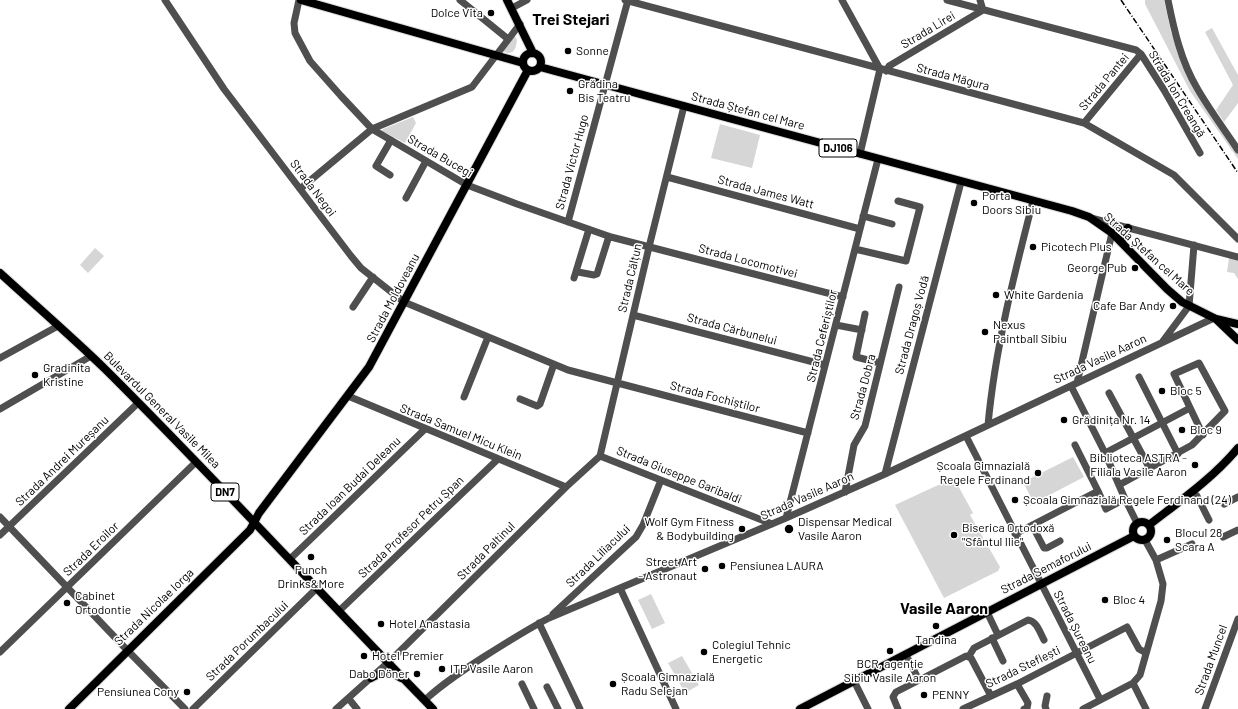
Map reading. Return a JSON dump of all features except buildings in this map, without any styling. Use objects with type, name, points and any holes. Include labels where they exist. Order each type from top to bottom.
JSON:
[{"type":"main road","points":[[300,0],[523,62]]},
{"type":"main road","points":[[507,0],[533,53],[541,59],[540,67]]},
{"type":"main road","points":[[528,70],[525,68],[523,62],[526,55],[533,53]]},
{"type":"main road","name":"Strada Ștefan cel Mare","points":[[540,67],[878,158],[1089,217],[1122,242],[1178,299],[1189,306],[1215,318],[1238,324]]},
{"type":"main road","name":"DJ106","points":[[528,70],[535,71],[540,67]]},
{"type":"main road","name":"Strada Moldoveanu","points":[[254,522],[259,513],[369,367],[528,70]]},
{"type":"main road","points":[[1122,242],[1124,234],[1128,228]]},
{"type":"main road","name":"Bulevardul General Vasile Milea","points":[[0,273],[91,356],[138,403],[433,709]]},
{"type":"main road","name":"DJ106","points":[[1215,318],[1238,340]]},
{"type":"main road","points":[[1149,525],[1192,492],[1222,465],[1238,448]]},
{"type":"main road","name":"Strada Nicolae Iorga","points":[[69,709],[250,530],[254,522]]},
{"type":"main road","points":[[1144,522],[1149,525],[1150,533],[1145,540],[1139,540],[1134,536],[1133,529],[1137,523],[1144,522]]},
{"type":"main road","name":"Strada Semaforului","points":[[804,708],[1134,536]]},
{"type":"main road","points":[[371,678],[387,672],[406,681]]},
{"type":"street","name":"Strada Negoi","points":[[165,0],[224,89],[355,262],[404,302],[575,372],[617,383]]},
{"type":"street","name":"Strada Bucegi","points":[[300,0],[294,28],[303,49],[310,61],[372,129],[467,185],[608,236],[649,247]]},
{"type":"street","points":[[460,0],[508,39]]},
{"type":"street","points":[[512,8],[527,0]]},
{"type":"street","name":"Strada Măgura","points":[[627,0],[1084,123],[1174,175],[1238,239]]},
{"type":"street","name":"Strada Victor Hugo","points":[[568,222],[627,0]]},
{"type":"street","points":[[842,0],[883,70],[860,154]]},
{"type":"street","name":"Strada Ion Creangă","points":[[948,0],[1136,50],[1141,54],[1164,90],[1200,153]]},
{"type":"street","points":[[980,0],[983,10]]},
{"type":"street","points":[[1168,0],[1174,31],[1190,75],[1205,102],[1238,150]]},
{"type":"street","name":"Strada Lirei","points":[[883,70],[983,10]]},
{"type":"street","points":[[300,189],[372,129],[474,85],[520,24]]},
{"type":"street","name":"Strada Pantei","points":[[1084,123],[1141,54]]},
{"type":"street","name":"Strada Călțun","points":[[600,456],[684,106]]},
{"type":"street","points":[[390,175],[376,166],[391,140]]},
{"type":"street","name":"Strada Ceferiștilor","points":[[786,518],[878,158]]},
{"type":"street","points":[[406,198],[426,161]]},
{"type":"street","name":"Strada James Watt","points":[[667,177],[860,229]]},
{"type":"street","name":"Strada Dragoș Vodă","points":[[885,474],[961,182]]},
{"type":"street","points":[[855,249],[906,261],[920,207],[898,201]]},
{"type":"street","points":[[988,426],[998,348],[1033,201]]},
{"type":"street","points":[[863,216],[892,224]]},
{"type":"street","name":"Strada Ștefan cel Mare","points":[[1089,217],[1238,257]]},
{"type":"street","points":[[589,229],[576,275],[597,274],[608,236]]},
{"type":"street","points":[[1112,233],[1074,384],[1137,523]]},
{"type":"street","points":[[1189,306],[1194,245]]},
{"type":"street","name":"Strada Locomotivei","points":[[649,247],[843,297]]},
{"type":"street","points":[[353,307],[373,277]]},
{"type":"street","name":"Strada Dobra","points":[[845,492],[854,445],[865,426],[899,287]]},
{"type":"street","name":"Strada Vasile Aaron","points":[[1161,342],[1189,306]]},
{"type":"street","points":[[866,314],[856,357],[880,363]]},
{"type":"street","name":"Strada Cărbunelui","points":[[633,315],[825,365]]},
{"type":"street","name":"Strada Vasile Aaron","points":[[425,700],[439,687],[466,668],[549,618],[786,518],[885,474],[1131,358],[1161,342],[1215,318]]},
{"type":"street","points":[[836,325],[862,330]]},
{"type":"street","points":[[0,358],[58,326]]},
{"type":"street","points":[[464,397],[488,337]]},
{"type":"street","points":[[0,409],[91,356]]},
{"type":"street","points":[[1119,485],[1192,445],[1203,435],[1225,411],[1200,364],[1197,363],[1174,374],[1203,435]]},
{"type":"street","points":[[520,399],[537,406],[540,404],[554,364]]},
{"type":"street","points":[[1139,378],[1178,454]]},
{"type":"street","name":"Strada Fochiștilor","points":[[617,383],[808,433]]},
{"type":"street","points":[[1109,393],[1150,468]]},
{"type":"street","name":"Strada Samuel Micu Klein","points":[[348,396],[566,487]]},
{"type":"street","name":"Strada Andrei Mureșanu","points":[[0,535],[138,403]]},
{"type":"street","points":[[1105,453],[1190,408]]},
{"type":"street","name":"Strada Ioan Budai Deleanu","points":[[290,559],[425,429]]},
{"type":"street","name":"Strada Șureanu","points":[[966,436],[1100,699]]},
{"type":"street","points":[[1075,445],[1106,508],[1125,499]]},
{"type":"street","name":"Strada Giuseppe Garibaldi","points":[[600,456],[772,524]]},
{"type":"street","name":"Strada Paltinul","points":[[336,709],[388,662],[566,487],[600,456]]},
{"type":"street","name":"Strada Profesor Petru Șpan","points":[[339,611],[498,459]]},
{"type":"street","name":"Strada Eroilor","points":[[0,652],[196,462]]},
{"type":"street","name":"Strada Liliacului","points":[[549,618],[636,537],[643,525],[661,480]]},
{"type":"street","points":[[1015,534],[1098,491]]},
{"type":"street","points":[[1197,496],[1209,520]]},
{"type":"street","points":[[1224,504],[1238,497]]},
{"type":"street","points":[[0,516],[185,709]]},
{"type":"street","points":[[1032,525],[1044,548],[1047,548],[1060,541]]},
{"type":"street","points":[[1223,538],[1238,530]]},
{"type":"street","points":[[1083,709],[1133,683],[1140,675],[1161,601],[1163,584],[1156,560],[1145,540]]},
{"type":"street","points":[[1156,560],[1192,544]]},
{"type":"street","name":"Strada Porumbacului","points":[[193,709],[317,588]]},
{"type":"street","points":[[620,588],[676,709]]},
{"type":"street","points":[[987,612],[1003,661]]},
{"type":"street","name":"Strada Muncel","points":[[1205,709],[1238,619]]},
{"type":"street","points":[[898,709],[893,700],[894,694],[963,657],[969,656],[974,648],[1023,622],[1031,620],[1044,640]]},
{"type":"street","points":[[539,623],[580,709]]},
{"type":"street","name":"Strada Steflești","points":[[963,709],[1017,684],[1127,627],[1139,649],[1146,653]]},
{"type":"street","points":[[906,655],[919,680]]},
{"type":"street","points":[[969,656],[991,696]]},
{"type":"street","points":[[854,682],[868,709]]},
{"type":"street","points":[[1133,683],[1146,709]]},
{"type":"street","points":[[522,684],[534,709]]},
{"type":"street","points":[[1017,684],[1028,703],[1027,708],[1024,709]]},
{"type":"street","points":[[548,687],[558,709]]},
{"type":"street","points":[[1046,696],[1046,709]]},
{"type":"street","points":[[349,698],[357,709]]},
{"type":"shaded area","points":[[1145,0],[1164,0],[1171,32],[1195,91],[1238,154],[1238,159],[1190,91],[1145,4]]},
{"type":"shaded area","points":[[1212,28],[1238,75],[1238,103],[1224,122],[1216,110],[1233,85],[1205,32]]},
{"type":"shaded area","points":[[515,36],[517,40],[516,46],[512,53],[506,53],[503,51]]},
{"type":"shaded area","points":[[413,117],[416,123],[405,143],[382,131],[383,129]]},
{"type":"shaded area","points":[[720,124],[760,135],[752,168],[711,158]]},
{"type":"shaded area","points":[[95,248],[104,256],[88,273],[80,265]]},
{"type":"shaded area","points":[[1229,258],[1238,260],[1238,279],[1234,273],[1227,272]]},
{"type":"shaded area","points":[[1073,457],[1084,477],[1034,503],[1023,482]]},
{"type":"shaded area","points":[[949,480],[956,482],[973,513],[970,515],[1000,567],[998,571],[944,598],[895,505]]},
{"type":"shaded area","points":[[651,594],[665,623],[652,629],[638,600]]},
{"type":"shaded area","points":[[682,656],[699,685],[685,693],[668,663]]},
{"type":"railway","points":[[1121,0],[1238,173]]},
{"type":"place","name":"Dolce Vita","points":[[491,13]]},
{"type":"place","name":"Sonne","points":[[568,51]]},
{"type":"place","name":"Grădina Bis Teatru","points":[[570,91]]},
{"type":"place","name":"Porta Doors Sibiu","points":[[974,203]]},
{"type":"place","name":"Picotech Plus","points":[[1033,247]]},
{"type":"place","name":"George Pub","points":[[1135,268]]},
{"type":"place","name":"White Gardenia","points":[[996,295]]},
{"type":"place","name":"Cafe Bar Andy","points":[[1173,306]]},
{"type":"place","name":"Nexus Paintball Sibiu","points":[[985,332]]},
{"type":"place","name":"Gradinita Kristine","points":[[35,375]]},
{"type":"place","name":"Bloc 5","points":[[1162,391]]},
{"type":"place","name":"Grădinița Nr. 14","points":[[1064,420]]},
{"type":"place","name":"Bloc 9","points":[[1182,430]]},
{"type":"place","name":"Biblioteca ASTRA - Filiala Vasile Aaron","points":[[1195,465]]},
{"type":"place","name":"Școala Gimnazială Regele Ferdinand","points":[[1038,473]]},
{"type":"place","name":"Școala Gimnazială Regele Ferdinand (24)","points":[[1015,500]]},
{"type":"place","name":"Wolf Gym Fitness & Bodybuilding","points":[[742,529]]},
{"type":"place","name":"Dispensar Medical Vasile Aaron","points":[[789,529]]},
{"type":"place","name":"Biserica Ortodoxă \"Sfântul Ilie\"","points":[[954,535]]},
{"type":"place","name":"Blocul 28 Scara A","points":[[1167,540]]},
{"type":"place","name":"Punch Drinks&More","points":[[311,557]]},
{"type":"place","name":"Pensiunea LAURA","points":[[722,566]]},
{"type":"place","name":"Street Art - Astronaut","points":[[705,569]]},
{"type":"place","name":"Bloc 4","points":[[1105,600]]},
{"type":"place","name":"Cabinet Ortodontie","points":[[67,603]]},
{"type":"place","name":"Hotel Anastasia","points":[[381,624]]},
{"type":"place","name":"Tandina","points":[[936,626]]},
{"type":"place","name":"BCR, agenție Sibiu Vasile Aaron","points":[[890,651]]},
{"type":"place","name":"Colegiul Tehnic Energetic","points":[[704,652]]},
{"type":"place","name":"Hotel Premier","points":[[364,656]]},
{"type":"place","name":"ITP Vasile Aaron","points":[[442,669]]},
{"type":"place","name":"Dabo Döner","points":[[417,674]]},
{"type":"place","name":"Școala Gimnazială Radu Selejan","points":[[613,684]]},
{"type":"place","name":"Pensiunea Cony","points":[[187,692]]},
{"type":"place","name":"PENNY","points":[[924,695]]},
{"type":"district","name":"Trei Stejari","points":[[571,20]]},
{"type":"district","name":"Vasile Aaron","points":[[944,609]]}]
